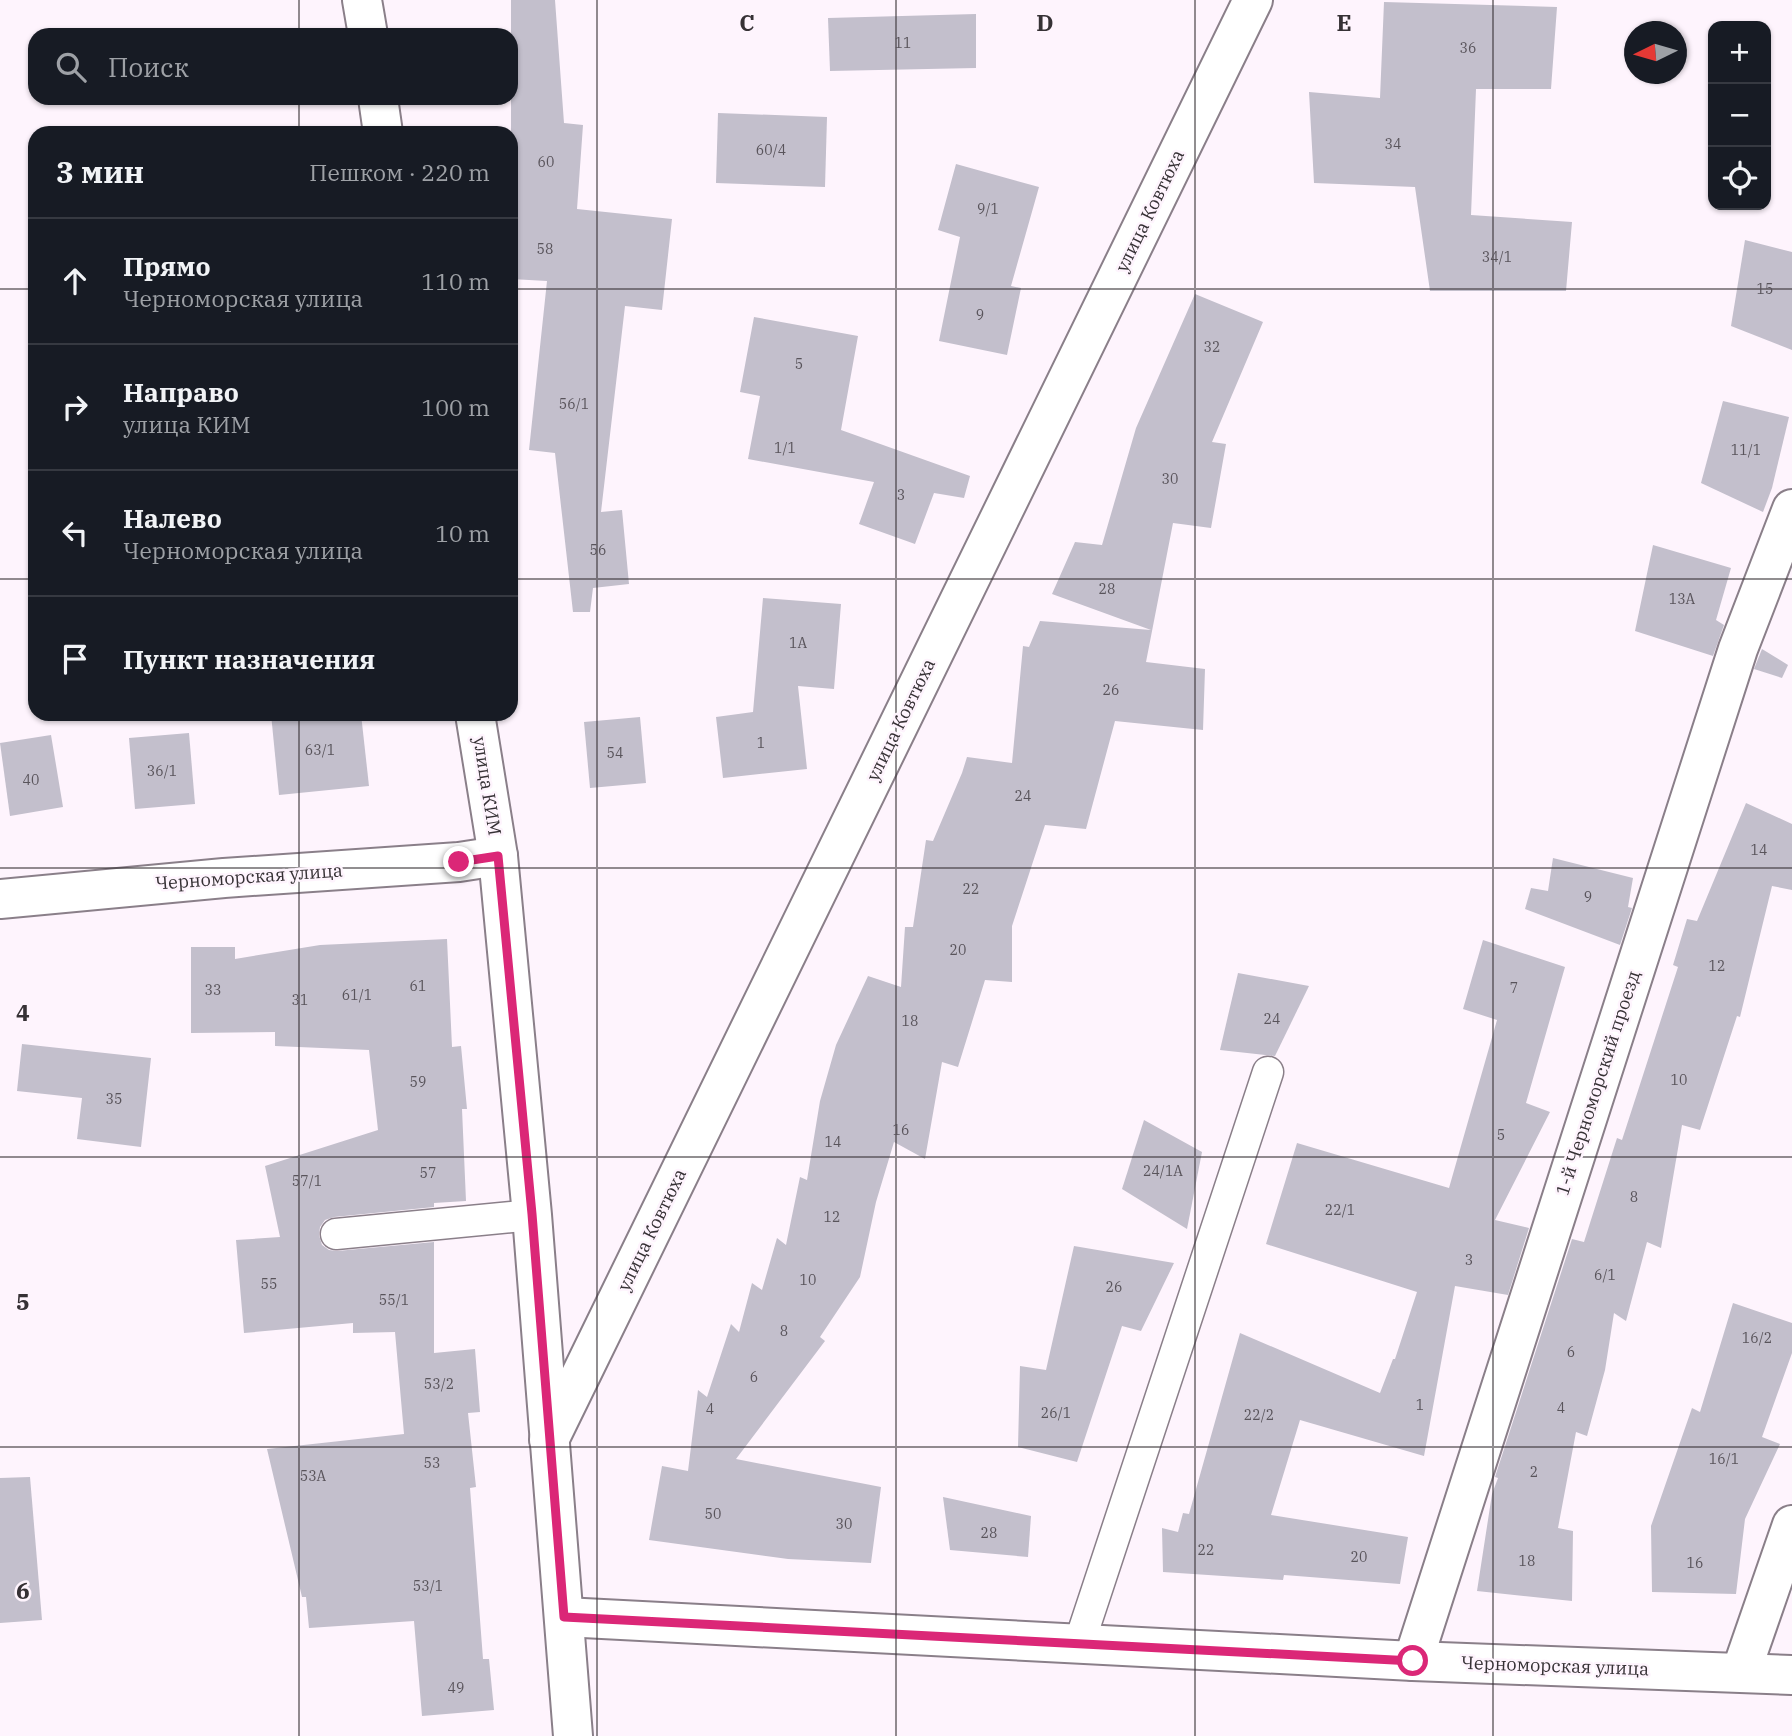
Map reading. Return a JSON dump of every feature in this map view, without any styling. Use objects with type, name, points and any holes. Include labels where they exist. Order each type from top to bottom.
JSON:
[{"type":"street","points":[[362,0],[367,28]]},
{"type":"street","name":"улица Ковтюха","points":[[549,1440],[1253,0]]},
{"type":"street","points":[[379,105],[382,126]]},
{"type":"street","name":"1-й Черноморский проезд","points":[[1413,1661],[1738,649],[1792,509]]},
{"type":"street","name":"улица КИМ","points":[[476,721],[498,856],[532,1214],[573,1736]]},
{"type":"street","name":"Черноморская улица","points":[[0,899],[224,878],[459,862],[498,856]]},
{"type":"street","points":[[1741,1672],[1792,1525]]},
{"type":"street","name":"Черноморская улица","points":[[564,1617],[1413,1661],[1792,1675]]},
{"type":"lane","points":[[1079,1644],[1268,1072]]},
{"type":"lane","points":[[336,1234],[532,1214]]},
{"type":"building","points":[[511,0],[555,0],[564,123],[583,125],[577,209],[672,219],[662,310],[625,306],[601,512],[622,510],[629,584],[593,588],[590,612],[573,612],[555,453],[529,450],[547,281],[518,279],[518,126],[511,126],[511,105],[518,105],[518,28],[511,28]]},
{"type":"building","points":[[1384,2],[1557,7],[1551,89],[1476,89],[1471,215],[1572,222],[1566,291],[1430,291],[1415,187],[1314,183],[1309,92],[1380,98]]},
{"type":"building","points":[[976,14],[976,68],[830,71],[828,18]]},
{"type":"building","points":[[718,113],[827,117],[825,187],[716,183]]},
{"type":"building","points":[[956,164],[1039,187],[1011,286],[1021,288],[1007,355],[939,341],[960,237],[938,230]]},
{"type":"building","points":[[1745,240],[1792,252],[1792,350],[1731,326]]},
{"type":"building","points":[[1195,294],[1263,322],[1212,442],[1226,444],[1211,528],[1173,523],[1146,662],[1205,669],[1203,730],[1115,721],[1086,829],[1045,825],[1012,926],[1012,982],[985,980],[958,1067],[942,1062],[925,1159],[894,1142],[876,1202],[860,1277],[820,1337],[825,1341],[736,1459],[881,1487],[871,1563],[788,1559],[649,1540],[662,1466],[688,1471],[698,1390],[707,1397],[731,1324],[739,1332],[752,1283],[762,1290],[777,1238],[786,1245],[800,1177],[807,1180],[820,1101],[836,1045],[868,976],[901,987],[905,927],[913,927],[926,840],[933,841],[967,757],[1012,763],[1023,646],[1029,647],[1040,621],[1151,630],[1052,594],[1075,542],[1102,545],[1136,428]]},
{"type":"building","points":[[754,317],[858,336],[841,430],[970,476],[964,498],[934,493],[915,544],[859,524],[874,482],[748,459],[760,396],[740,392]]},
{"type":"building","points":[[1723,401],[1789,417],[1772,488],[1763,512],[1701,483]]},
{"type":"building","points":[[1653,545],[1731,568],[1716,620],[1724,625],[1713,656],[1635,631]]},
{"type":"building","points":[[763,598],[841,604],[834,689],[798,686],[807,769],[723,778],[716,717],[753,712]]},
{"type":"building","points":[[1762,649],[1788,665],[1782,678],[1754,669]]},
{"type":"building","points":[[640,717],[646,783],[590,788],[584,722]]},
{"type":"building","points":[[272,721],[362,721],[369,786],[279,795]]},
{"type":"building","points":[[189,733],[195,804],[135,809],[129,738]]},
{"type":"building","points":[[51,735],[63,807],[10,816],[0,743]]},
{"type":"building","points":[[1746,803],[1792,824],[1792,890],[1772,886],[1740,1017],[1737,1016],[1700,1130],[1682,1125],[1661,1248],[1647,1242],[1626,1321],[1614,1313],[1605,1370],[1587,1436],[1576,1432],[1558,1528],[1573,1531],[1572,1601],[1477,1591],[1492,1494],[1498,1478],[1495,1477],[1572,1239],[1584,1242],[1617,1138],[1622,1140],[1678,967],[1673,965],[1687,919],[1697,921]]},
{"type":"building","points":[[1553,858],[1633,878],[1628,907],[1632,908],[1620,945],[1525,909],[1531,888],[1548,891]]},
{"type":"building","points":[[447,939],[452,1047],[461,1046],[467,1109],[462,1109],[466,1201],[434,1203],[434,1207],[334,1217],[325,1220],[319,1235],[322,1245],[337,1251],[434,1242],[434,1353],[475,1349],[480,1412],[468,1413],[476,1487],[470,1488],[483,1659],[489,1659],[494,1710],[422,1716],[414,1621],[309,1628],[306,1597],[302,1597],[267,1449],[404,1434],[395,1332],[353,1333],[353,1323],[244,1333],[236,1240],[280,1237],[265,1166],[378,1130],[369,1050],[275,1046],[275,1032],[191,1033],[191,947],[235,947],[235,959],[320,945]]},
{"type":"building","points":[[1483,940],[1565,967],[1526,1103],[1550,1112],[1495,1220],[1529,1228],[1508,1295],[1455,1286],[1424,1456],[1300,1420],[1271,1515],[1408,1537],[1400,1584],[1284,1575],[1283,1580],[1163,1572],[1162,1528],[1178,1532],[1183,1513],[1189,1514],[1240,1333],[1380,1393],[1395,1359],[1417,1292],[1266,1244],[1297,1143],[1449,1188],[1497,1020],[1463,1009]]},
{"type":"building","points":[[1238,973],[1309,986],[1275,1056],[1220,1050]]},
{"type":"building","points":[[22,1044],[151,1058],[141,1147],[77,1139],[82,1098],[17,1091]]},
{"type":"building","points":[[1144,1120],[1202,1152],[1187,1229],[1122,1189]]},
{"type":"building","points":[[1074,1246],[1174,1263],[1141,1331],[1122,1326],[1077,1462],[1018,1447],[1020,1366],[1046,1370]]},
{"type":"building","points":[[1733,1303],[1792,1323],[1792,1353],[1762,1437],[1780,1444],[1745,1519],[1736,1594],[1652,1592],[1651,1526],[1692,1408],[1700,1412]]},
{"type":"building","points":[[30,1477],[42,1620],[0,1623],[0,1478]]},
{"type":"building","points":[[943,1497],[1031,1516],[1028,1557],[950,1550]]},
{"type":"route","points":[[459,862],[498,856],[532,1214],[564,1617],[1413,1661]]}]
